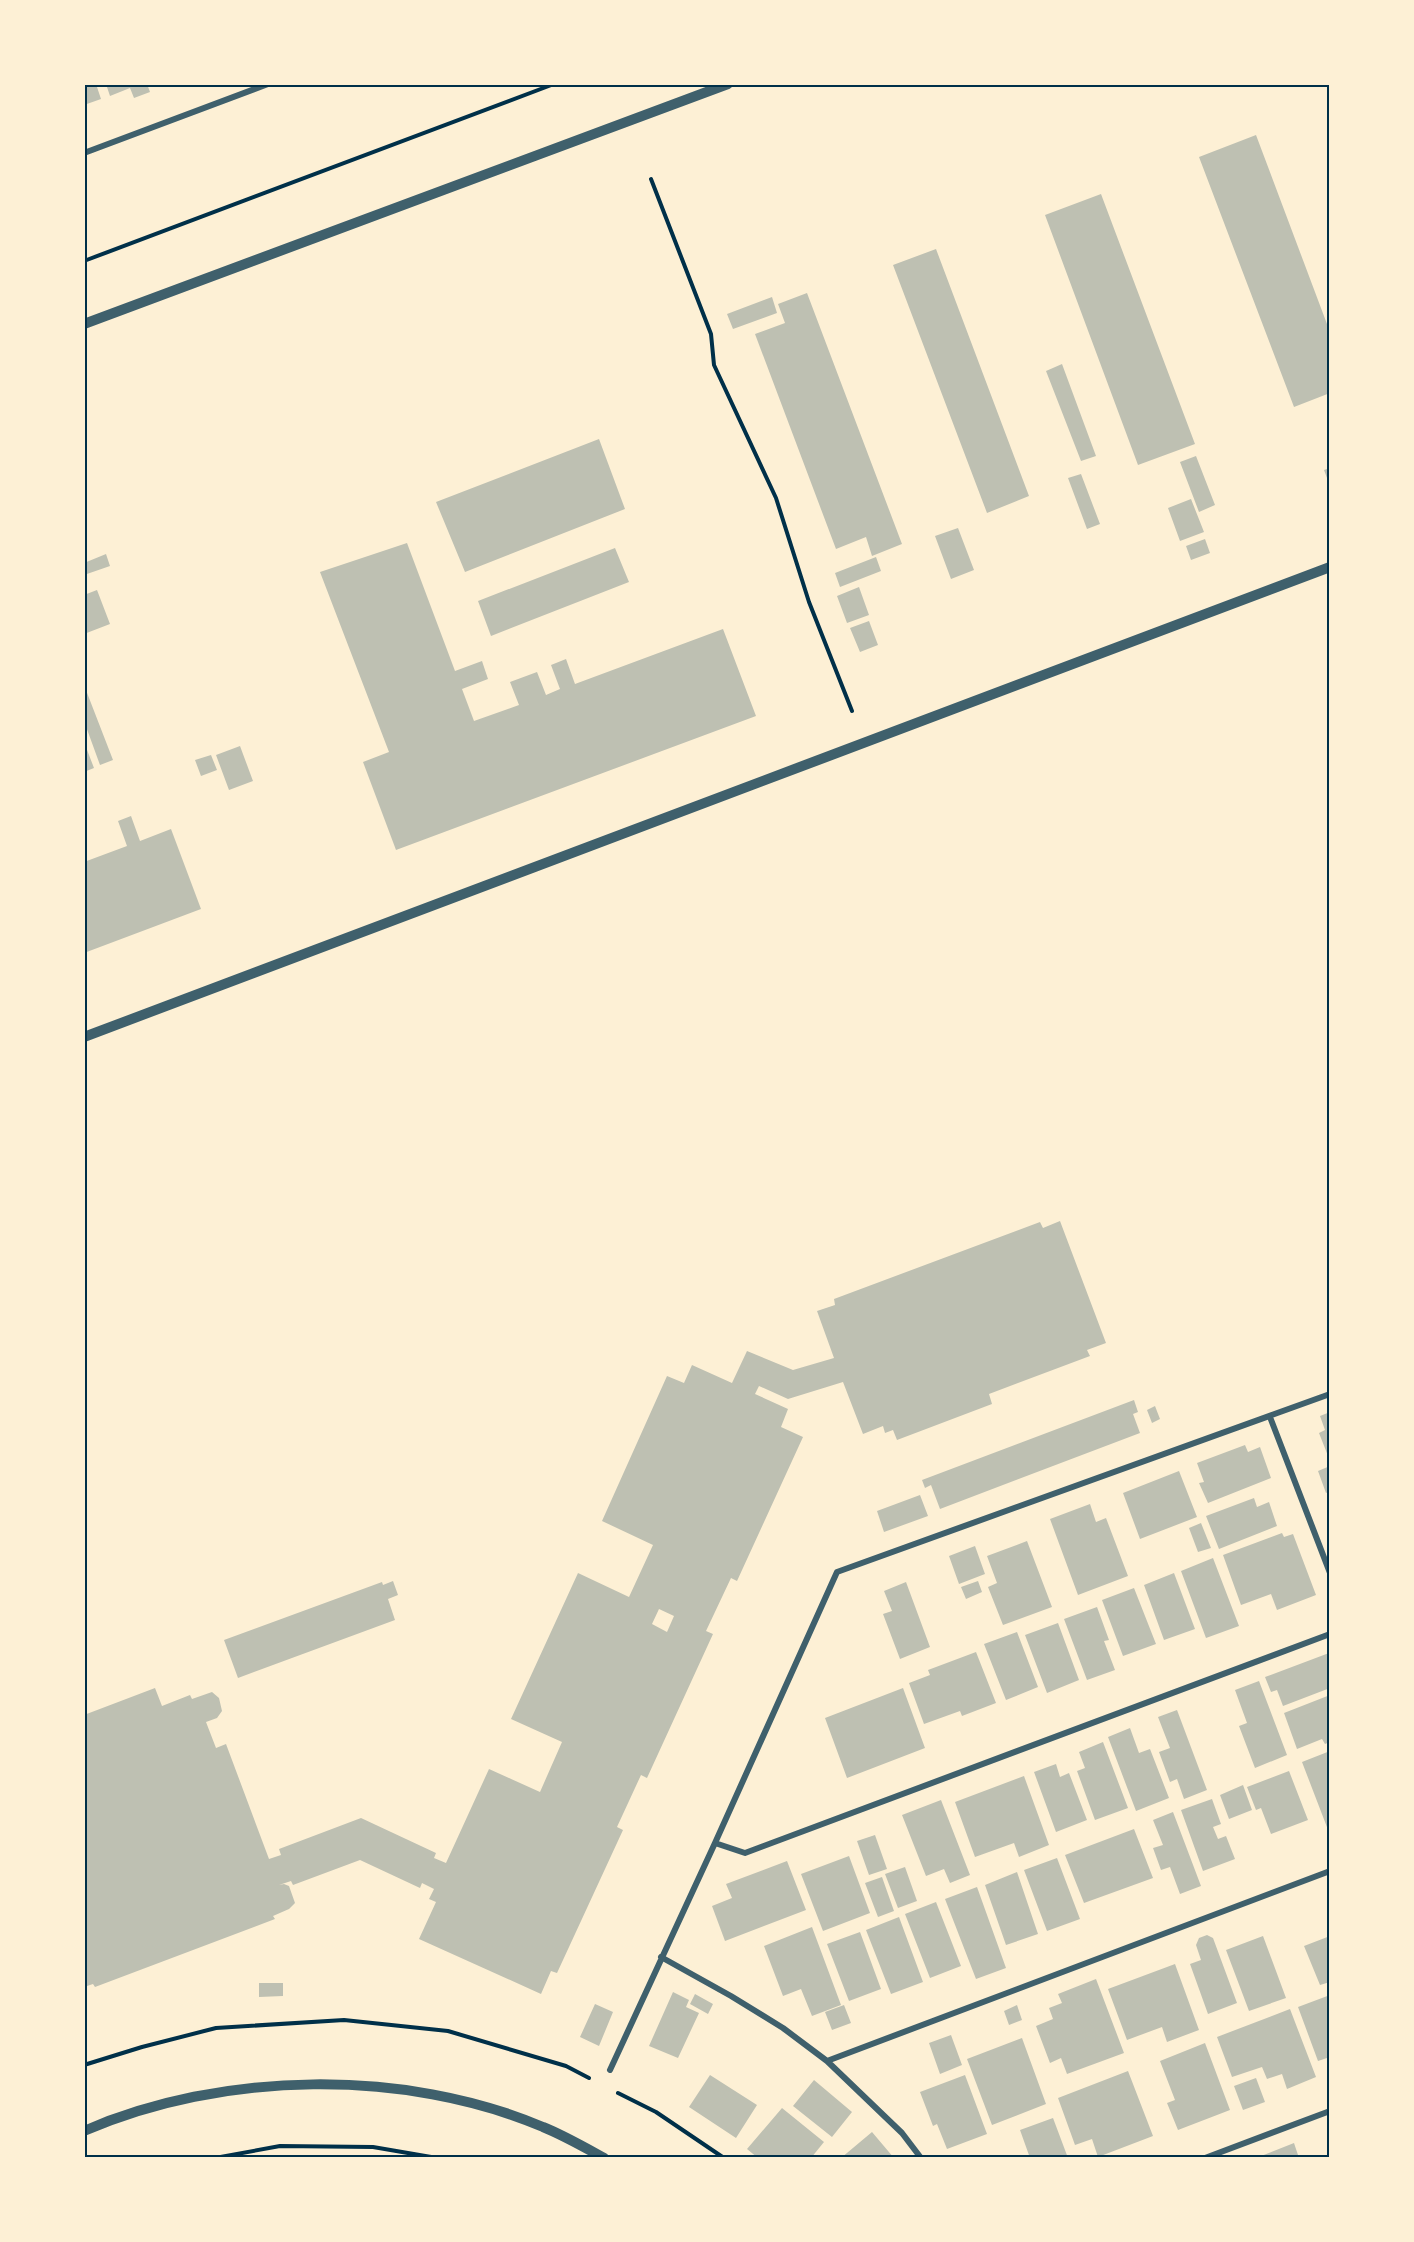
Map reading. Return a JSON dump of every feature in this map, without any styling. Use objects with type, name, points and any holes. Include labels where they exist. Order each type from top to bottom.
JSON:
[{"type":"street","points":[[84,324],[728,84]]},
{"type":"street","points":[[84,153],[265,85]]},
{"type":"street","points":[[84,1037],[1330,567]]},
{"type":"street","points":[[610,2070],[716,1843],[837,1572],[1330,1394]]},
{"type":"street","points":[[1270,1417],[1330,1573]]},
{"type":"street","points":[[716,1843],[745,1853],[1330,1634]]},
{"type":"street","points":[[827,2061],[1330,1871]]},
{"type":"street","points":[[661,1958],[740,2001],[783,2028],[827,2061],[902,2133],[921,2158]]},
{"type":"street","points":[[84,2131],[129,2113],[212,2093],[273,2085],[328,2083],[400,2090],[489,2108],[543,2127],[604,2158]]},
{"type":"street","points":[[1205,2158],[1330,2110]]},
{"type":"path","points":[[84,261],[554,84]]},
{"type":"path","points":[[651,178],[711,333],[714,365],[776,498],[809,602],[852,711]]},
{"type":"path","points":[[84,2065],[216,2028],[344,2019],[448,2031],[566,2067],[596,2082]]},
{"type":"path","points":[[616,2092],[656,2112],[724,2158]]},
{"type":"path","points":[[215,2158],[280,2146],[373,2147],[437,2158]]},
{"type":"building","points":[[84,84],[96,84],[101,99],[84,105]]},
{"type":"building","points":[[106,84],[147,84],[150,92],[134,98],[130,88],[110,96]]},
{"type":"building","points":[[1256,135],[1330,332],[1330,393],[1294,407],[1199,157]]},
{"type":"building","points":[[1101,194],[1195,444],[1138,465],[1045,215]]},
{"type":"building","points":[[936,249],[1029,496],[987,513],[893,265]]},
{"type":"building","points":[[807,293],[902,544],[872,556],[866,537],[836,549],[755,334],[785,323],[778,304]]},
{"type":"building","points":[[772,297],[777,313],[733,329],[727,314]]},
{"type":"building","points":[[1062,364],[1096,456],[1081,461],[1046,371]]},
{"type":"building","points":[[599,439],[625,509],[465,572],[436,502]]},
{"type":"building","points":[[1196,456],[1215,505],[1199,512],[1180,462]]},
{"type":"building","points":[[1330,468],[1330,486],[1324,470]]},
{"type":"building","points":[[1081,474],[1100,524],[1087,529],[1068,478]]},
{"type":"building","points":[[1191,499],[1204,532],[1180,541],[1168,508]]},
{"type":"building","points":[[958,528],[974,570],[951,579],[935,536]]},
{"type":"building","points":[[1205,539],[1210,553],[1191,560],[1186,546]]},
{"type":"building","points":[[407,543],[455,671],[482,661],[488,679],[462,689],[474,721],[519,705],[510,682],[537,672],[546,695],[560,689],[551,665],[566,659],[575,684],[723,629],[756,716],[396,850],[363,762],[389,752],[320,572]]},
{"type":"building","points":[[615,548],[629,582],[491,636],[478,601]]},
{"type":"building","points":[[106,554],[110,566],[84,575],[84,563]]},
{"type":"building","points":[[876,557],[881,571],[840,587],[835,573]]},
{"type":"building","points":[[859,587],[869,615],[847,623],[837,596]]},
{"type":"building","points":[[97,590],[110,624],[84,634],[84,595]]},
{"type":"building","points":[[869,621],[878,645],[860,652],[850,628]]},
{"type":"building","points":[[84,685],[113,760],[100,765],[84,721]]},
{"type":"building","points":[[84,742],[94,768],[84,772]]},
{"type":"building","points":[[240,746],[253,781],[229,790],[216,755]]},
{"type":"building","points":[[211,755],[217,770],[201,776],[195,760]]},
{"type":"building","points":[[131,816],[140,841],[171,829],[201,909],[84,953],[84,862],[127,846],[118,821]]},
{"type":"building","points":[[1060,1221],[1106,1343],[1087,1350],[1090,1356],[989,1394],[992,1404],[897,1440],[893,1430],[885,1433],[883,1426],[863,1434],[843,1382],[788,1399],[759,1386],[755,1394],[788,1409],[781,1427],[803,1437],[737,1581],[731,1578],[706,1631],[713,1634],[647,1778],[641,1775],[617,1827],[623,1830],[557,1973],[551,1971],[541,1994],[419,1939],[436,1902],[429,1899],[434,1889],[422,1883],[420,1888],[360,1860],[293,1885],[291,1881],[279,1885],[289,1886],[295,1903],[289,1909],[273,1916],[275,1919],[95,1987],[93,1984],[84,1987],[84,1715],[155,1688],[162,1706],[190,1695],[192,1699],[212,1692],[219,1698],[222,1711],[217,1718],[206,1722],[216,1748],[226,1744],[269,1859],[281,1855],[279,1849],[361,1818],[436,1853],[434,1858],[446,1863],[489,1769],[540,1792],[562,1742],[511,1719],[578,1573],[629,1597],[653,1545],[602,1521],[667,1376],[684,1383],[692,1365],[732,1383],[747,1351],[793,1370],[834,1358],[817,1311],[835,1305],[834,1299],[1040,1222],[1043,1228]],"holes":[[[659,1609],[674,1616],[667,1632],[652,1624]]]},
{"type":"building","points":[[1134,1400],[1138,1412],[1133,1414],[1140,1433],[940,1509],[931,1485],[925,1488],[922,1480]]},
{"type":"building","points":[[1155,1406],[1160,1419],[1152,1423],[1147,1410]]},
{"type":"building","points":[[1330,1412],[1330,1461],[1319,1433],[1325,1430],[1320,1416]]},
{"type":"building","points":[[1245,1445],[1248,1452],[1260,1447],[1271,1478],[1208,1503],[1199,1483],[1204,1482],[1197,1463]]},
{"type":"building","points":[[1330,1466],[1330,1491],[1326,1493],[1318,1471]]},
{"type":"building","points":[[1179,1471],[1197,1517],[1140,1539],[1123,1493]]},
{"type":"building","points":[[920,1495],[928,1516],[884,1532],[877,1511]]},
{"type":"building","points":[[1254,1498],[1257,1507],[1269,1502],[1277,1526],[1219,1549],[1206,1516]]},
{"type":"building","points":[[1090,1504],[1096,1522],[1106,1518],[1128,1576],[1078,1595],[1050,1519]]},
{"type":"building","points":[[1201,1523],[1211,1548],[1198,1552],[1189,1528]]},
{"type":"building","points":[[1282,1533],[1284,1537],[1293,1534],[1316,1595],[1277,1610],[1271,1594],[1241,1605],[1223,1555]]},
{"type":"building","points":[[1027,1541],[1052,1607],[1003,1625],[988,1587],[997,1583],[987,1556]]},
{"type":"building","points":[[975,1546],[985,1574],[959,1584],[949,1556]]},
{"type":"building","points":[[1213,1558],[1239,1626],[1206,1638],[1181,1571]]},
{"type":"building","points":[[1174,1573],[1195,1629],[1164,1640],[1144,1585]]},
{"type":"building","points":[[393,1581],[398,1595],[388,1599],[395,1620],[238,1678],[224,1640],[382,1582],[383,1585]]},
{"type":"building","points":[[978,1581],[982,1592],[966,1599],[961,1587]]},
{"type":"building","points":[[906,1582],[930,1647],[900,1659],[883,1614],[892,1611],[884,1591]]},
{"type":"building","points":[[1134,1588],[1156,1644],[1123,1656],[1102,1600]]},
{"type":"building","points":[[1097,1607],[1109,1640],[1104,1641],[1115,1670],[1087,1680],[1064,1619]]},
{"type":"building","points":[[1058,1623],[1079,1680],[1047,1693],[1025,1635]]},
{"type":"building","points":[[1017,1632],[1038,1687],[1006,1700],[984,1644]]},
{"type":"building","points":[[976,1652],[996,1703],[962,1716],[960,1711],[924,1724],[909,1683],[930,1675],[928,1670]]},
{"type":"building","points":[[1329,1653],[1330,1688],[1283,1706],[1277,1690],[1271,1692],[1265,1677]]},
{"type":"building","points":[[1259,1681],[1287,1755],[1255,1768],[1239,1726],[1247,1723],[1235,1690]]},
{"type":"building","points":[[903,1688],[925,1748],[847,1778],[825,1718]]},
{"type":"building","points":[[1330,1695],[1330,1742],[1325,1744],[1322,1739],[1297,1749],[1284,1713]]},
{"type":"building","points":[[1177,1710],[1207,1790],[1184,1799],[1177,1779],[1170,1782],[1159,1752],[1170,1748],[1158,1717]]},
{"type":"building","points":[[1130,1728],[1139,1753],[1150,1749],[1169,1798],[1136,1811],[1108,1737]]},
{"type":"building","points":[[1103,1742],[1128,1808],[1095,1820],[1077,1771],[1085,1768],[1079,1752]]},
{"type":"building","points":[[1330,1751],[1330,1835],[1302,1762]]},
{"type":"building","points":[[1056,1764],[1060,1777],[1069,1773],[1087,1820],[1056,1832],[1034,1772]]},
{"type":"building","points":[[1289,1771],[1308,1820],[1271,1834],[1261,1808],[1256,1810],[1247,1787]]},
{"type":"building","points":[[1024,1776],[1049,1845],[1019,1857],[1014,1843],[975,1857],[955,1802]]},
{"type":"building","points":[[1243,1785],[1252,1810],[1229,1819],[1220,1795]]},
{"type":"building","points":[[1212,1799],[1221,1824],[1213,1827],[1218,1839],[1226,1836],[1235,1859],[1203,1871],[1181,1810]]},
{"type":"building","points":[[941,1800],[970,1875],[950,1883],[944,1869],[926,1876],[902,1815]]},
{"type":"building","points":[[1173,1812],[1201,1886],[1180,1894],[1170,1867],[1161,1870],[1153,1848],[1163,1845],[1153,1820]]},
{"type":"building","points":[[1134,1829],[1153,1878],[1084,1903],[1065,1855]]},
{"type":"building","points":[[875,1835],[887,1869],[869,1875],[857,1841]]},
{"type":"building","points":[[849,1856],[870,1913],[823,1931],[801,1874]]},
{"type":"building","points":[[1057,1858],[1080,1919],[1047,1931],[1024,1870]]},
{"type":"building","points":[[787,1861],[806,1910],[725,1941],[712,1906],[732,1898],[726,1884]]},
{"type":"building","points":[[905,1867],[917,1901],[898,1908],[885,1874]]},
{"type":"building","points":[[1017,1872],[1038,1934],[1006,1945],[985,1885]]},
{"type":"building","points":[[882,1877],[894,1911],[878,1917],[865,1883]]},
{"type":"building","points":[[977,1887],[1006,1968],[976,1979],[945,1899]]},
{"type":"building","points":[[936,1902],[961,1966],[930,1978],[905,1914]]},
{"type":"building","points":[[899,1917],[923,1982],[891,1994],[866,1930]]},
{"type":"building","points":[[812,1927],[841,2005],[812,2016],[801,1989],[783,1996],[764,1946]]},
{"type":"building","points":[[860,1932],[881,1989],[849,2001],[827,1944]]},
{"type":"building","points":[[1207,1935],[1213,1938],[1237,2003],[1208,2014],[1190,1964],[1201,1960],[1196,1945],[1199,1938]]},
{"type":"building","points":[[1263,1936],[1286,1998],[1249,2011],[1226,1950]]},
{"type":"building","points":[[1330,1936],[1330,1982],[1320,1985],[1304,1946]]},
{"type":"building","points":[[1175,1964],[1199,2030],[1167,2042],[1162,2027],[1127,2040],[1108,1989]]},
{"type":"building","points":[[1096,1979],[1124,2053],[1067,2074],[1061,2058],[1050,2063],[1036,2026],[1053,2019],[1049,2008],[1062,2003],[1058,1994]]},
{"type":"building","points":[[259,1983],[283,1983],[283,1996],[259,1997]]},
{"type":"building","points":[[673,1992],[689,2000],[686,2007],[699,2013],[678,2058],[649,2046]]},
{"type":"building","points":[[695,1994],[713,2004],[708,2014],[690,2004]]},
{"type":"building","points":[[1330,1995],[1330,2057],[1318,2061],[1298,2007]]},
{"type":"building","points":[[595,2004],[613,2012],[599,2046],[580,2037]]},
{"type":"building","points":[[844,2005],[851,2023],[832,2030],[825,2012]]},
{"type":"building","points":[[1017,2005],[1022,2020],[1009,2025],[1004,2011]]},
{"type":"building","points":[[1290,2009],[1316,2077],[1287,2089],[1282,2074],[1267,2079],[1262,2067],[1232,2077],[1217,2037]]},
{"type":"building","points":[[951,2035],[962,2065],[940,2074],[929,2043]]},
{"type":"building","points":[[1022,2038],[1046,2104],[992,2125],[967,2059]]},
{"type":"building","points":[[1205,2043],[1230,2110],[1178,2130],[1167,2103],[1175,2100],[1160,2061]]},
{"type":"building","points":[[1128,2071],[1153,2136],[1098,2157],[1092,2139],[1075,2145],[1058,2098]]},
{"type":"building","points":[[710,2075],[757,2105],[736,2138],[689,2107]]},
{"type":"building","points":[[965,2075],[987,2134],[947,2149],[937,2124],[933,2126],[920,2092]]},
{"type":"building","points":[[1256,2078],[1265,2102],[1243,2110],[1234,2086]]},
{"type":"building","points":[[814,2080],[852,2112],[832,2137],[793,2106]]},
{"type":"building","points":[[782,2108],[824,2142],[811,2158],[758,2158],[747,2149]]},
{"type":"building","points":[[1053,2118],[1068,2158],[1030,2158],[1020,2130]]},
{"type":"building","points":[[872,2132],[894,2158],[841,2158]]},
{"type":"building","points":[[1294,2143],[1299,2158],[1256,2158]]}]
